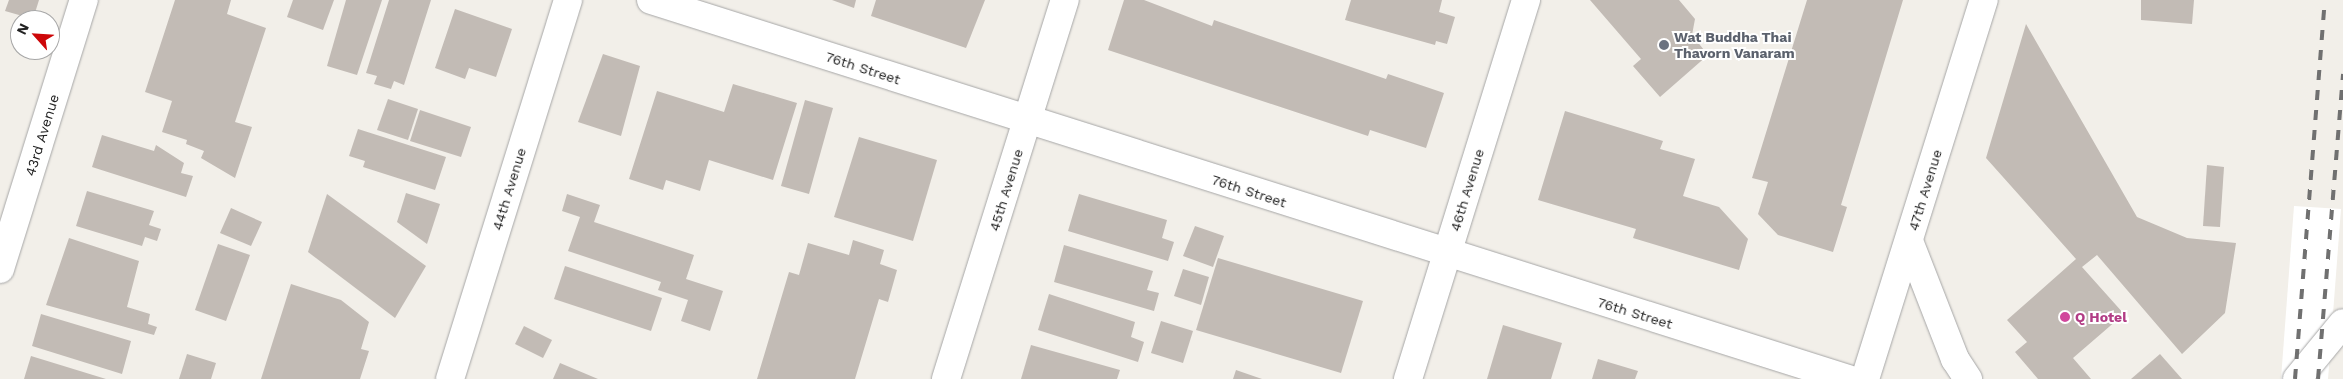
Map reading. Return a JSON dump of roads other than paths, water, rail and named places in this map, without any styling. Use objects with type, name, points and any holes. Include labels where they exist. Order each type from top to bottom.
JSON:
[{"type":"street","name":"43rd Avenue","points":[[0,269],[84,0]]},
{"type":"street","name":"44th Avenue","points":[[450,379],[568,0]]},
{"type":"street","name":"76th Street","points":[[650,0],[1447,254],[1848,379]]},
{"type":"street","name":"45th Avenue","points":[[946,379],[1065,0]]},
{"type":"street","name":"46th Avenue","points":[[1408,379],[1526,0]]},
{"type":"street","name":"47th Avenue","points":[[1865,379],[1984,0]]},
{"type":"street","points":[[1909,241],[1955,359],[1968,379]]},
{"type":"street","points":[[2297,379],[2343,324]]},
{"type":"railway","points":[[2295,379],[2325,0]]},
{"type":"railway","points":[[2318,379],[2343,74]]},
{"type":"place","name":"Wat Buddha Thai Thavorn Vanaram","points":[[1664,45]]},
{"type":"place","name":"Q Hotel","points":[[2065,317]]}]
